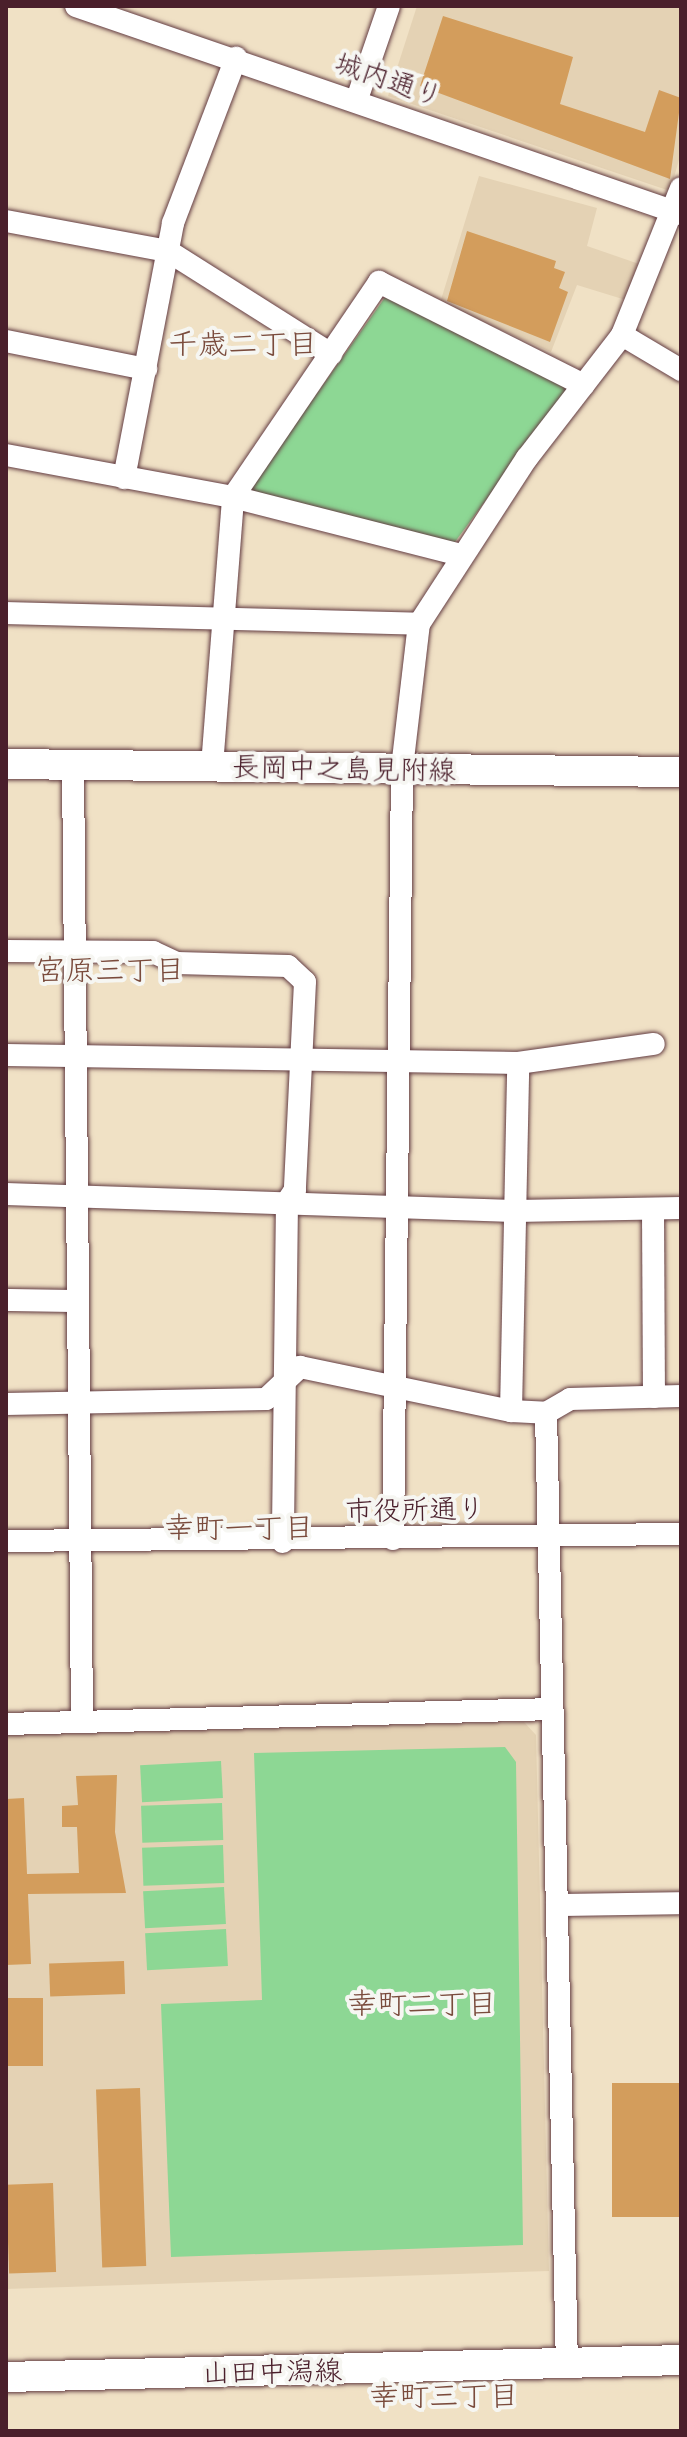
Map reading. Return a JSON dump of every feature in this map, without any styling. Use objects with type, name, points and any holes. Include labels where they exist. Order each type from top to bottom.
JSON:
[{"type":"main road","name":"長岡中之島見附線","points":[[6,764],[681,772]]},
{"type":"main road","name":"山田中潟線","points":[[6,2377],[681,2360]]},
{"type":"street","name":"城内通り","points":[[76,6],[357,99],[677,213]]},
{"type":"street","points":[[357,99],[389,6]]},
{"type":"street","points":[[124,478],[168,251],[236,58]]},
{"type":"street","points":[[393,1539],[402,768],[419,624],[460,555],[622,335],[677,213],[681,188]]},
{"type":"street","points":[[6,221],[168,251],[331,354]]},
{"type":"street","points":[[212,766],[219,620],[233,497],[379,282],[584,385]]},
{"type":"street","points":[[622,335],[681,370]]},
{"type":"street","points":[[6,341],[146,369]]},
{"type":"street","points":[[6,455],[233,497],[460,555]]},
{"type":"street","points":[[6,613],[419,624]]},
{"type":"street","points":[[73,764],[71,943],[77,953],[81,1056],[77,1301],[81,1402],[82,1721]]},
{"type":"street","points":[[6,951],[153,952],[177,963],[288,966],[305,982],[295,1190],[287,1202],[283,1542]]},
{"type":"street","points":[[6,1055],[518,1063],[654,1044]]},
{"type":"street","points":[[511,1411],[518,1063]]},
{"type":"street","points":[[6,1194],[398,1204],[515,1211],[681,1208]]},
{"type":"street","points":[[653,1210],[654,1397]]},
{"type":"street","points":[[6,1300],[77,1301]]},
{"type":"street","points":[[6,1404],[266,1399],[284,1376],[300,1367],[335,1369],[511,1411],[546,1413],[570,1399],[681,1396]]},
{"type":"street","points":[[546,1413],[567,2365]]},
{"type":"street","name":"市役所通り","points":[[6,1541],[80,1538],[283,1542],[681,1534]]},
{"type":"street","points":[[6,1724],[552,1709]]},
{"type":"street","points":[[557,1905],[681,1903]]},
{"type":"shaded area","points":[[417,6],[681,6],[681,153],[670,191],[388,96]]},
{"type":"shaded area","points":[[479,176],[597,208],[587,246],[642,265],[629,301],[577,285],[551,352],[440,303]]},
{"type":"shaded area","points":[[524,1722],[536,1735],[549,2271],[6,2289],[6,1735]]},
{"type":"green space","points":[[386,296],[568,389],[452,546],[247,492]]},
{"type":"green space","points":[[505,1747],[516,1762],[523,2245],[171,2257],[161,2004],[262,2000],[254,1753]]},
{"type":"green space","points":[[221,1761],[223,1798],[142,1802],[140,1765]]},
{"type":"green space","points":[[222,1803],[223,1840],[142,1843],[141,1806]]},
{"type":"green space","points":[[223,1845],[224,1883],[143,1886],[142,1848]]},
{"type":"green space","points":[[224,1887],[226,1924],[145,1928],[143,1891]]},
{"type":"green space","points":[[226,1929],[228,1966],[147,1970],[145,1933]]},
{"type":"building","points":[[443,16],[573,57],[560,104],[645,132],[659,90],[681,98],[670,179],[420,86]]},
{"type":"building","points":[[467,231],[556,261],[554,268],[565,272],[559,288],[568,292],[550,342],[447,301]]},
{"type":"building","points":[[117,1775],[115,1832],[126,1893],[28,1894],[31,1964],[6,1965],[6,1799],[24,1798],[27,1874],[79,1873],[77,1827],[62,1827],[62,1806],[78,1805],[76,1776]]},
{"type":"building","points":[[124,1961],[125,1994],[50,1997],[49,1964]]},
{"type":"building","points":[[6,1998],[43,1998],[43,2066],[6,2066]]},
{"type":"building","points":[[612,2083],[681,2083],[681,2217],[612,2217]]},
{"type":"building","points":[[140,2088],[146,2266],[102,2267],[96,2090]]},
{"type":"building","points":[[53,2183],[56,2272],[9,2274],[6,2185]]},
{"type":"district","name":"千歳二丁目","points":[[243,344]]},
{"type":"district","name":"宮原三丁目","points":[[110,970]]},
{"type":"district","name":"幸町一丁目","points":[[239,1528]]},
{"type":"district","name":"幸町二丁目","points":[[422,2004]]},
{"type":"district","name":"幸町三丁目","points":[[444,2396]]}]
